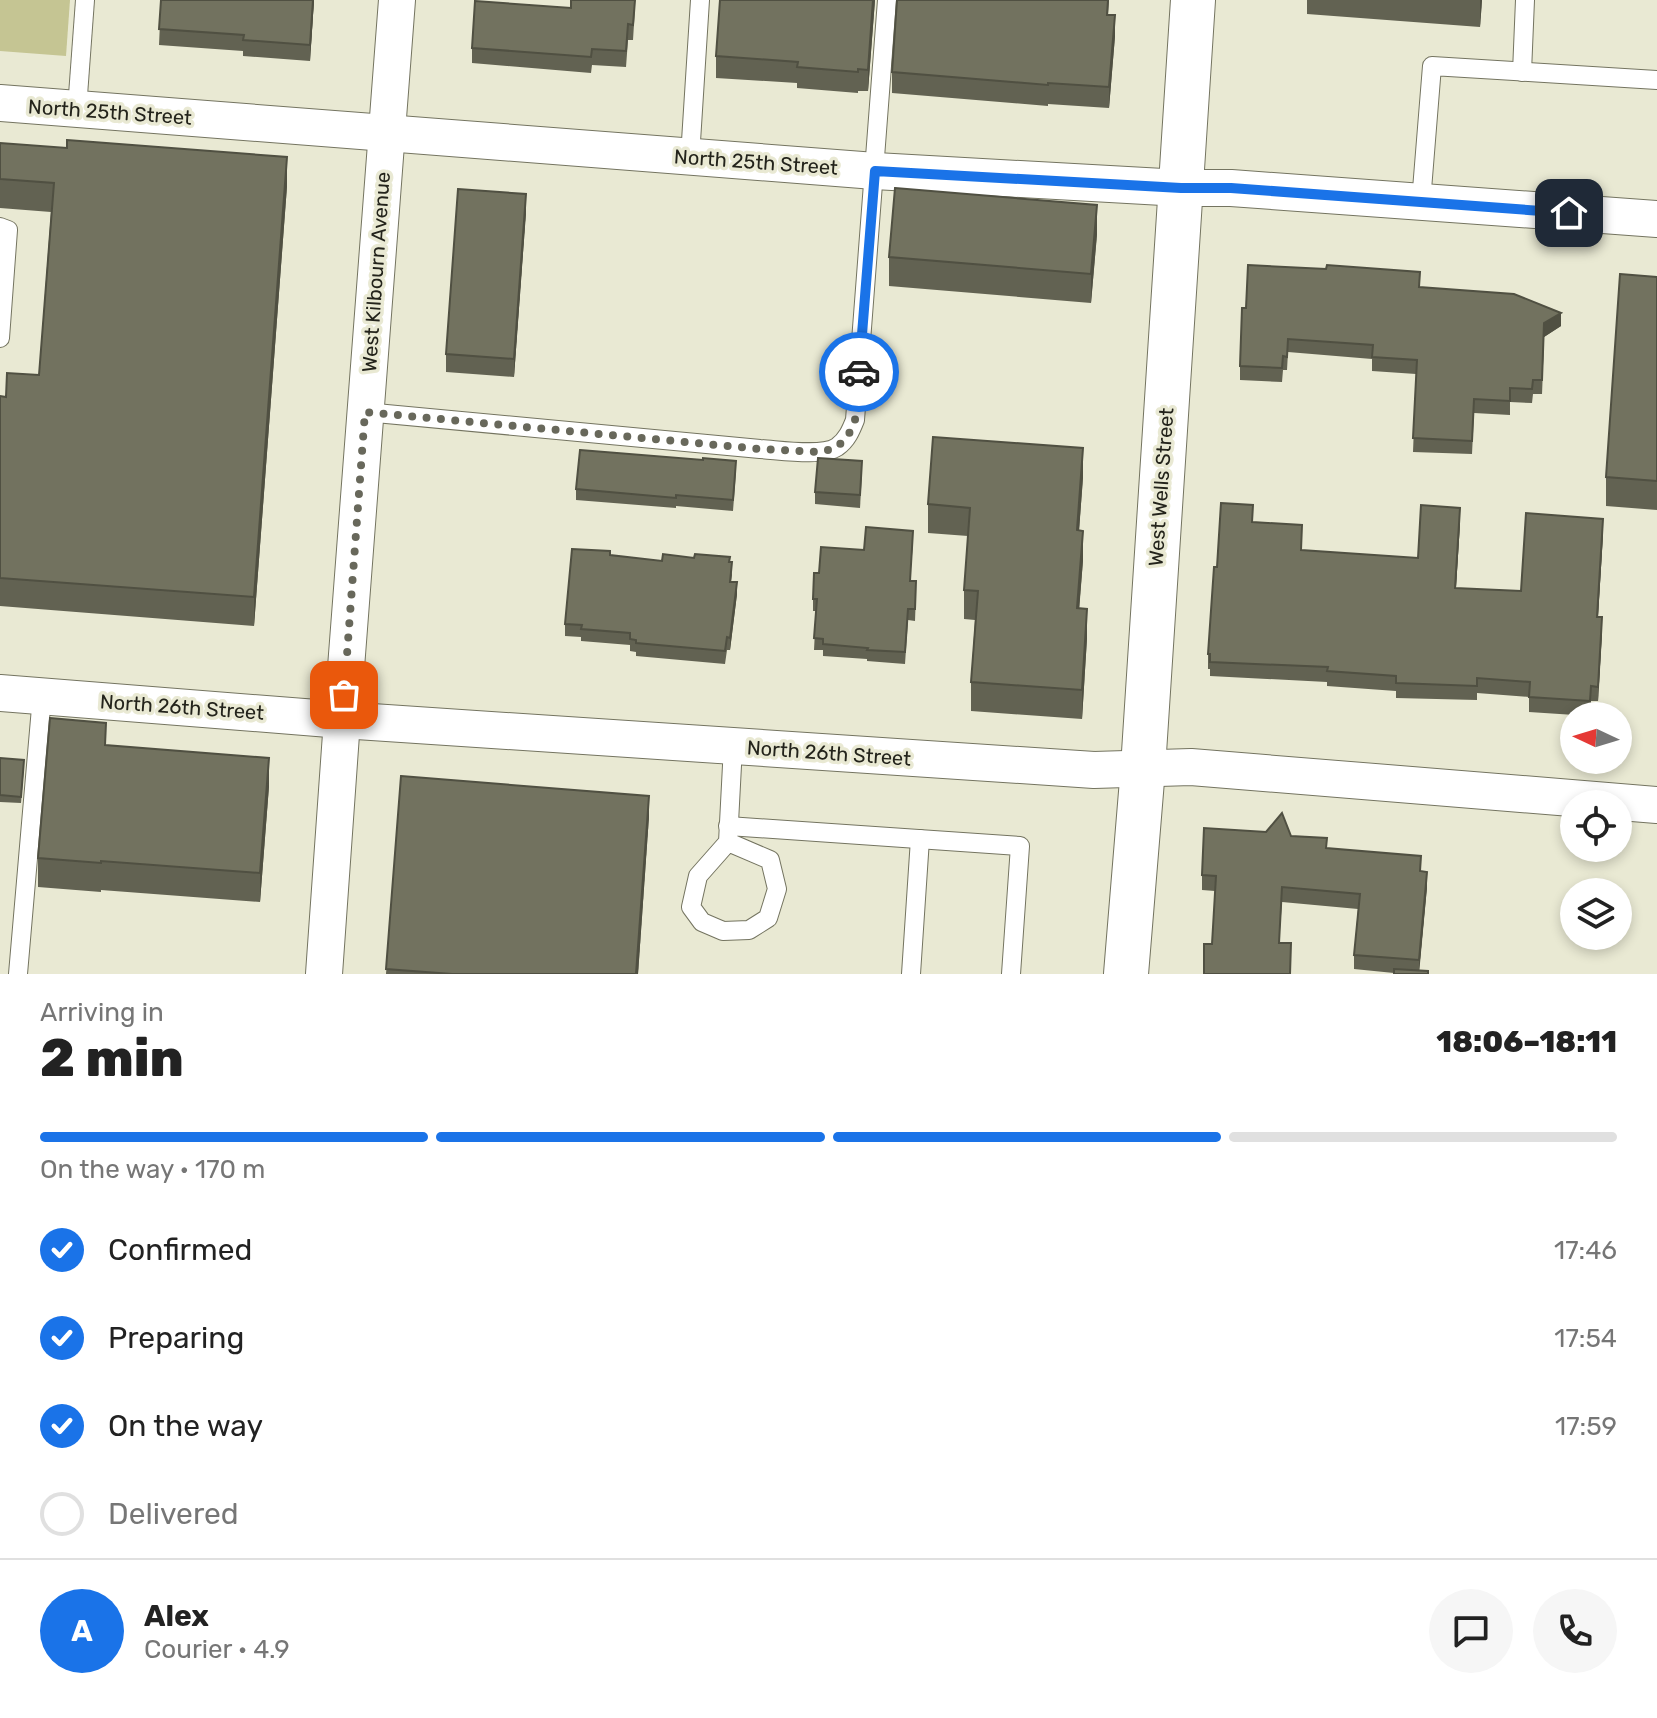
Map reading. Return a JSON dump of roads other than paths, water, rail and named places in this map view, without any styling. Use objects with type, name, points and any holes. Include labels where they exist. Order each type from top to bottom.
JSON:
[{"type":"street","name":"West Kilbourn Avenue","points":[[324,974],[397,0]]},
{"type":"street","name":"West Wells Street","points":[[1126,974],[1143,768],[1193,0]]},
{"type":"street","name":"North 25th Street","points":[[0,103],[875,171],[1231,188],[1657,219]]},
{"type":"street","name":"North 26th Street","points":[[0,693],[342,720],[1094,770],[1191,767],[1657,805]]},
{"type":"lane","points":[[77,109],[85,0]]},
{"type":"lane","points":[[690,157],[700,0]]},
{"type":"lane","points":[[365,412],[760,449],[820,452],[836,448],[848,436],[855,420],[887,0]]},
{"type":"lane","points":[[1522,72],[1525,0]]},
{"type":"lane","points":[[1421,202],[1432,66],[1657,80]]},
{"type":"lane","points":[[0,227],[8,230],[0,338]]},
{"type":"lane","points":[[18,974],[42,696]]},
{"type":"lane","points":[[728,834],[770,860],[777,889],[768,918],[749,930],[723,931],[702,922],[691,907],[698,876],[728,834],[733,746]]},
{"type":"lane","points":[[728,834],[920,839],[1020,846],[1011,974]]},
{"type":"lane","points":[[911,974],[920,839]]}]
